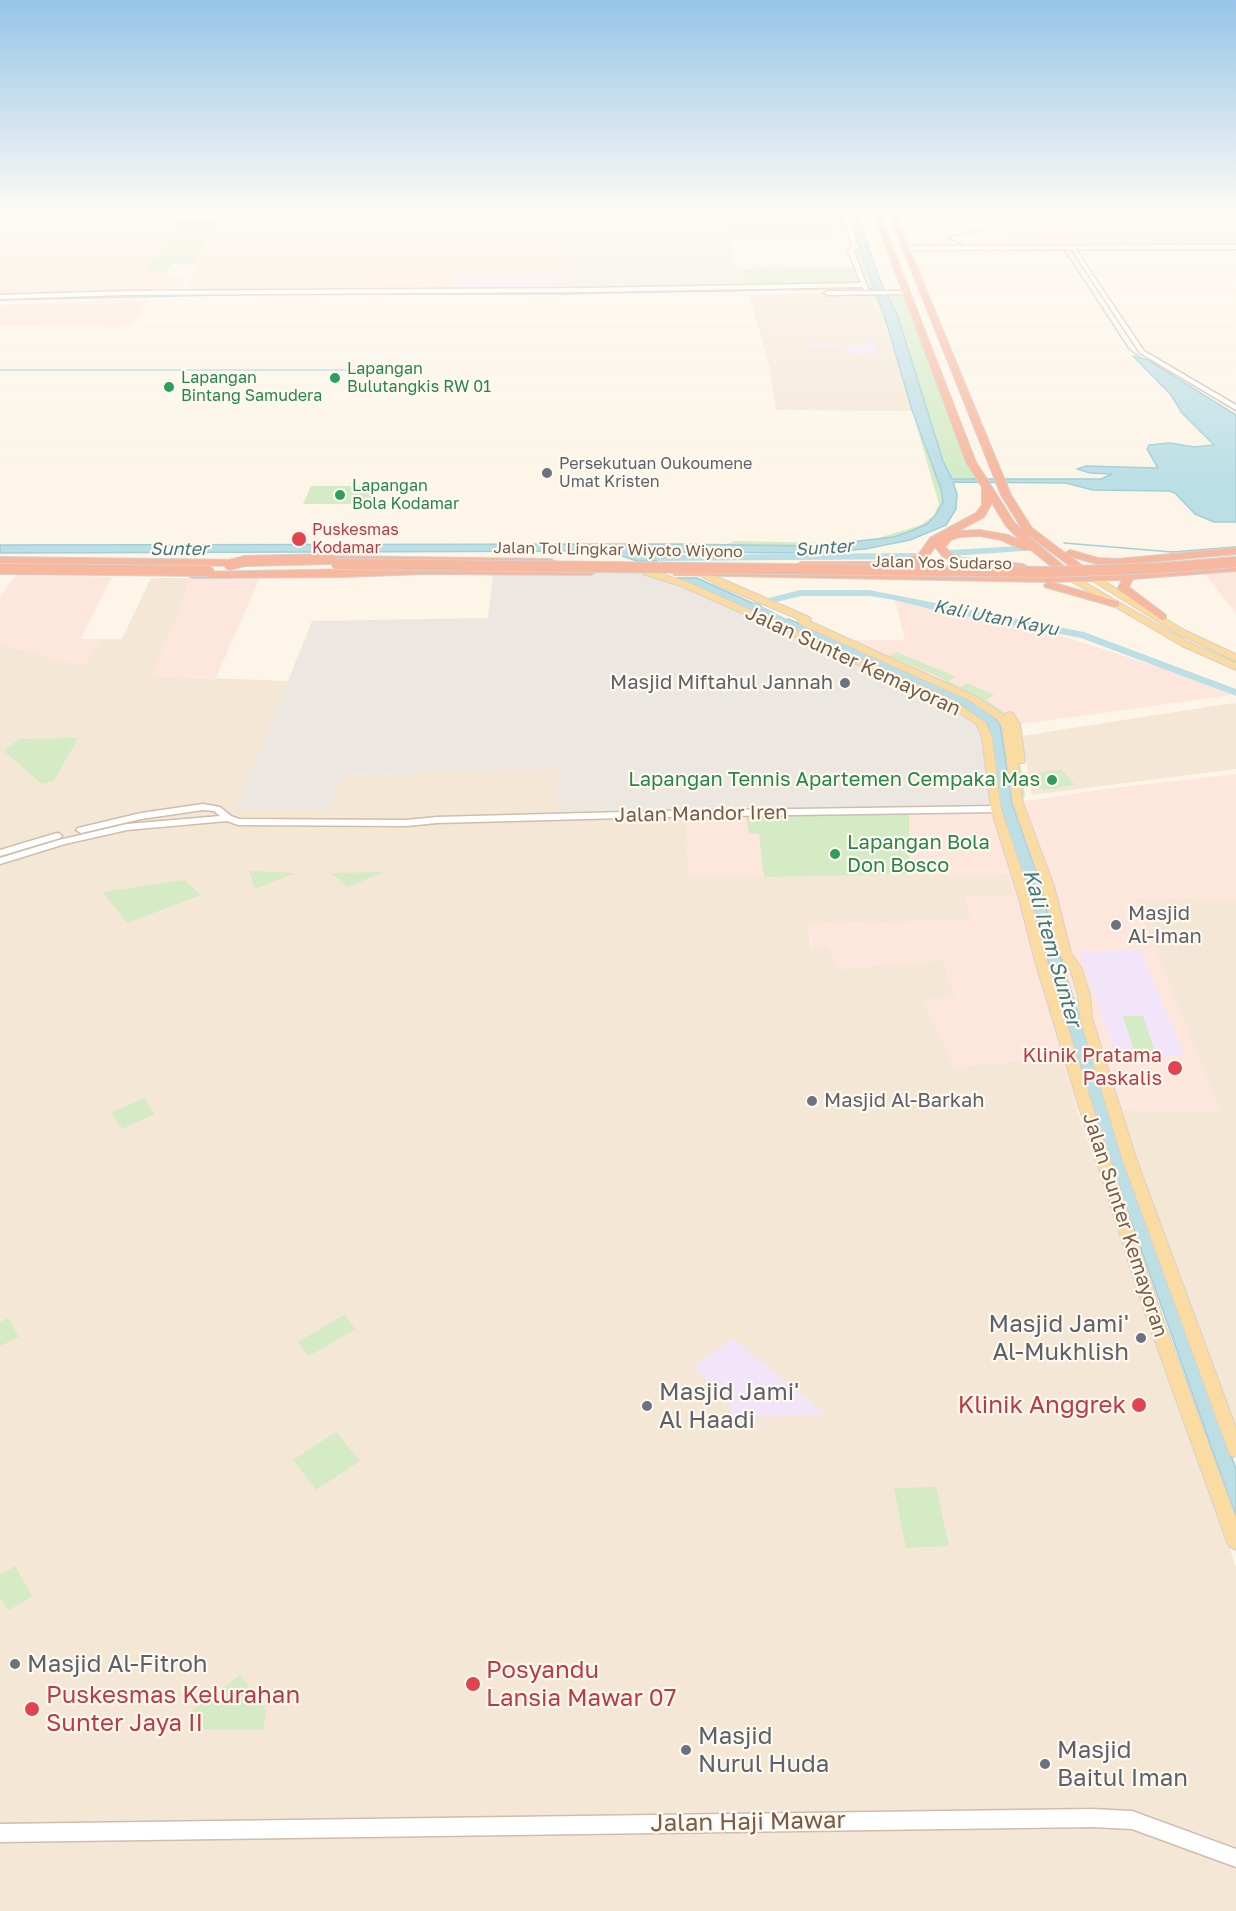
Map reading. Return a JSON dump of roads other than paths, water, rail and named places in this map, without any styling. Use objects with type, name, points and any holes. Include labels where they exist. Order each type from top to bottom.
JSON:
[{"type":"highway","points":[[911,301],[969,458],[983,483],[1001,512],[1076,576],[1236,564]]},
{"type":"highway","points":[[926,301],[999,482],[1016,512],[1056,566],[1076,576],[1094,578],[1166,574],[1236,564]]},
{"type":"highway","points":[[879,564],[912,560],[926,553],[931,543],[937,538],[980,515],[987,505],[983,483]]},
{"type":"highway","points":[[1023,567],[960,561],[947,555],[940,547],[941,543],[957,534],[980,533],[1066,550],[1097,561],[1236,564]]},
{"type":"highway","points":[[1066,550],[1094,563],[1120,568]]},
{"type":"highway","points":[[1056,566],[1211,558],[1236,564]]},
{"type":"highway","points":[[229,565],[245,561],[345,559],[551,562]]},
{"type":"highway","name":"Jalan Yos Sudarso","points":[[0,562],[551,562],[698,573],[818,578],[1076,576]]},
{"type":"highway","name":"Jalan Tol Lingkar Wiyoto Wiyono","points":[[0,562],[229,565],[608,565],[1050,572],[1236,564]]},
{"type":"highway","name":"Jalan Yos Sudarso","points":[[0,570],[360,574],[418,571],[657,570],[879,564],[1056,566]]},
{"type":"highway","points":[[1076,576],[1120,568],[1236,564]]},
{"type":"highway","points":[[1154,575],[1163,578],[1185,577],[1236,564]]},
{"type":"highway","name":"Jalan Tol Lingkar Wiyoto Wiyono","points":[[0,570],[579,569],[1045,576],[1143,573],[1236,564]]},
{"type":"highway","name":"Jalan Yos Sudarso","points":[[801,565],[847,571],[1038,579],[1076,576]]},
{"type":"highway","name":"Jalan Yos Sudarso","points":[[774,576],[847,571],[1056,566]]},
{"type":"highway","name":"Jalan Yos Sudarso","points":[[40,571],[406,567],[418,571]]},
{"type":"highway","points":[[0,570],[360,574]]},
{"type":"highway","points":[[1166,574],[1185,577]]},
{"type":"highway","points":[[774,576],[808,581],[1041,584],[1095,597]]},
{"type":"highway","points":[[1129,576],[1123,588],[1162,616]]},
{"type":"highway","points":[[1038,579],[1068,586],[1114,604]]},
{"type":"main road","name":"Jalan Sunter Kemayoran","points":[[657,570],[950,702],[978,720],[987,738],[996,809],[1025,899],[1041,961],[1095,1138],[1156,1322],[1236,1542]]},
{"type":"main road","name":"Jalan Sunter Kemayoran","points":[[698,573],[972,698],[1001,717],[1007,726],[1018,803],[1048,882],[1065,953],[1076,969],[1084,995],[1086,1018],[1130,1158],[1236,1450]]},
{"type":"main road","points":[[1076,576],[1114,604],[1146,623],[1199,651],[1236,667]]},
{"type":"main road","points":[[1094,578],[1147,612],[1203,643],[1236,656]]},
{"type":"main road","points":[[1147,612],[1162,616],[1236,656]]},
{"type":"main road","points":[[1146,623],[1158,634],[1179,646],[1236,672]]},
{"type":"street","points":[[1106,301],[1142,352],[1236,408]]},
{"type":"street","points":[[0,853],[59,835],[141,816],[211,807],[220,810],[228,818]]},
{"type":"street","name":"Jalan Mandor Iren","points":[[228,818],[238,822],[406,823],[437,820],[660,814],[996,809]]},
{"type":"street","points":[[0,861],[70,840],[127,827],[228,818]]},
{"type":"street","name":"Jalan Haji Mawar","points":[[0,1833],[1092,1818],[1132,1820],[1236,1858]]},
{"type":"water","name":"Sunter","points":[[879,301],[890,301],[897,314],[943,461],[952,479],[1101,479],[1112,474],[1090,473],[1077,469],[1086,466],[1158,468],[1147,449],[1149,445],[1170,443],[1194,447],[1214,445],[1182,413],[1171,395],[1133,356],[1148,360],[1236,415],[1236,522],[1214,522],[1195,514],[1175,493],[1169,491],[1093,490],[1066,483],[953,482],[957,494],[956,509],[946,525],[910,540],[865,549],[815,553],[665,552],[645,554],[657,561],[637,561],[608,551],[0,553],[0,545],[672,544],[814,546],[894,537],[927,524],[943,502],[941,489],[912,410]]},
{"type":"water","points":[[677,578],[697,578],[774,613],[765,617]]},
{"type":"water","points":[[788,619],[953,691],[990,713],[1000,724],[1012,803],[1038,877],[1051,927],[1121,1150],[1236,1469],[1236,1517],[1106,1150],[999,802],[988,725],[962,705],[938,693],[779,623]]},
{"type":"waterway","points":[[1098,301],[1129,349],[1141,358]]},
{"type":"waterway","points":[[0,370],[379,370]]},
{"type":"waterway","points":[[1064,543],[1172,552],[1236,547]]},
{"type":"waterway","name":"Sunter","points":[[630,549],[659,558],[915,556]]},
{"type":"waterway","points":[[950,553],[1020,549]]},
{"type":"waterway","name":"Kali Utan Kayu","points":[[757,604],[800,593],[869,593],[894,597],[934,607],[1084,635],[1236,693]]},
{"type":"waterway","name":"Kali Item Sunter","points":[[755,608],[800,629]]},
{"type":"place","name":"Lapangan Bulutangkis RW 01","points":[[335,378]]},
{"type":"place","name":"Lapangan Bintang Samudera","points":[[169,387]]},
{"type":"place","name":"Persekutuan Oukoumene Umat Kristen","points":[[547,473]]},
{"type":"place","name":"Lapangan Bola Kodamar","points":[[340,495]]},
{"type":"place","name":"Puskesmas Kodamar","points":[[299,539]]},
{"type":"place","name":"Masjid Miftahul Jannah","points":[[845,683]]},
{"type":"place","name":"Lapangan Tennis Apartemen Cempaka Mas","points":[[1052,780]]},
{"type":"place","name":"Lapangan Bola Don Bosco","points":[[835,854]]},
{"type":"place","name":"Masjid Al-Iman","points":[[1116,925]]},
{"type":"place","name":"Klinik Pratama Paskalis","points":[[1175,1068]]},
{"type":"place","name":"Masjid Al-Barkah","points":[[812,1101]]},
{"type":"place","name":"Masjid Jami' Al-Mukhlish","points":[[1141,1338]]},
{"type":"place","name":"Klinik Anggrek","points":[[1139,1405]]},
{"type":"place","name":"Masjid Jami' Al Haadi","points":[[647,1406]]},
{"type":"place","name":"Masjid Al-Fitroh","points":[[15,1664]]},
{"type":"place","name":"Posyandu Lansia Mawar 07","points":[[473,1684]]},
{"type":"place","name":"Puskesmas Kelurahan Sunter Jaya II","points":[[32,1709]]},
{"type":"place","name":"Masjid Nurul Huda","points":[[686,1750]]},
{"type":"place","name":"Masjid Baitul Iman","points":[[1045,1764]]}]
